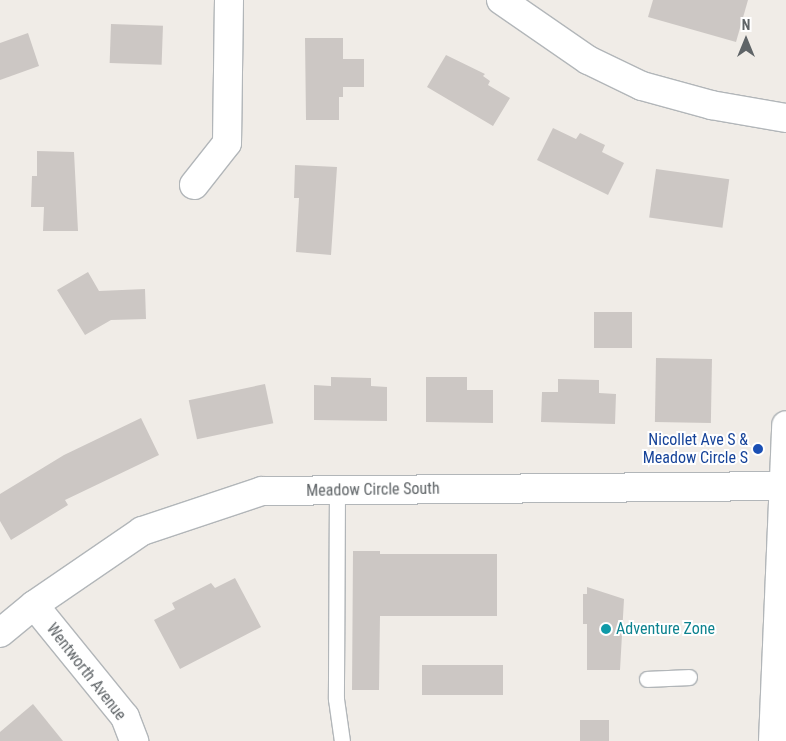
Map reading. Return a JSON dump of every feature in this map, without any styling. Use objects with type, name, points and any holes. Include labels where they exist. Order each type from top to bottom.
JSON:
[{"type":"street","points":[[194,185],[227,143],[229,0]]},
{"type":"street","points":[[501,0],[588,60],[642,86],[712,104],[786,118]]},
{"type":"street","points":[[773,741],[786,425]]},
{"type":"street","name":"Meadow Circle South","points":[[0,634],[34,605],[142,531],[262,491],[784,486]]},
{"type":"street","name":"Wentworth Avenue","points":[[34,605],[124,718],[134,741]]},
{"type":"lane","points":[[336,490],[336,699],[342,741]]},
{"type":"lane","points":[[647,679],[689,677]]},
{"type":"building","points":[[653,0],[748,0],[736,42],[648,17]]},
{"type":"building","points":[[111,24],[163,26],[162,65],[110,63]]},
{"type":"building","points":[[28,33],[39,66],[0,80],[0,43]]},
{"type":"building","points":[[305,38],[343,38],[343,59],[364,59],[364,87],[343,87],[343,97],[339,97],[339,120],[306,120]]},
{"type":"building","points":[[446,55],[485,74],[483,76],[490,81],[488,85],[510,98],[493,126],[427,87]]},
{"type":"building","points":[[553,128],[576,139],[580,133],[605,145],[602,152],[624,163],[608,195],[537,160]]},
{"type":"building","points":[[37,151],[74,152],[78,231],[43,231],[44,207],[31,207],[32,176],[37,176]]},
{"type":"building","points":[[295,165],[337,167],[331,255],[296,252],[299,198],[294,198]]},
{"type":"building","points":[[656,169],[729,179],[722,228],[649,218]]},
{"type":"building","points":[[88,272],[99,291],[145,289],[146,319],[111,320],[85,335],[57,290]]},
{"type":"building","points":[[594,312],[632,312],[632,348],[594,348]]},
{"type":"building","points":[[656,358],[712,359],[711,423],[655,422]]},
{"type":"building","points":[[331,377],[371,378],[371,386],[387,387],[387,421],[314,420],[314,385],[331,386]]},
{"type":"building","points":[[426,377],[467,377],[467,390],[493,390],[493,423],[426,422]]},
{"type":"building","points":[[558,379],[599,380],[599,393],[616,394],[615,424],[541,422],[542,392],[558,392]]},
{"type":"building","points":[[265,384],[273,423],[197,439],[189,400]]},
{"type":"building","points":[[141,418],[159,455],[65,500],[68,505],[11,540],[0,521],[0,494],[64,455]]},
{"type":"building","points":[[353,551],[380,551],[380,554],[497,554],[497,616],[380,616],[379,690],[352,690]]},
{"type":"building","points":[[235,578],[261,627],[180,669],[154,620],[175,609],[172,603],[211,583],[215,588]]},
{"type":"building","name":"Adventure Zone","points":[[587,587],[624,599],[620,670],[587,670],[587,624],[583,624],[583,594],[587,594]]},
{"type":"building","points":[[422,665],[503,665],[503,695],[422,695]]},
{"type":"building","points":[[33,704],[63,741],[0,741],[0,732]]},
{"type":"building","points":[[580,720],[609,720],[609,741],[580,741]]},
{"type":"place","name":"Nicollet Ave S & Meadow Circle S","points":[[758,449]]},
{"type":"place","name":"Adventure Zone","points":[[606,629]]}]
